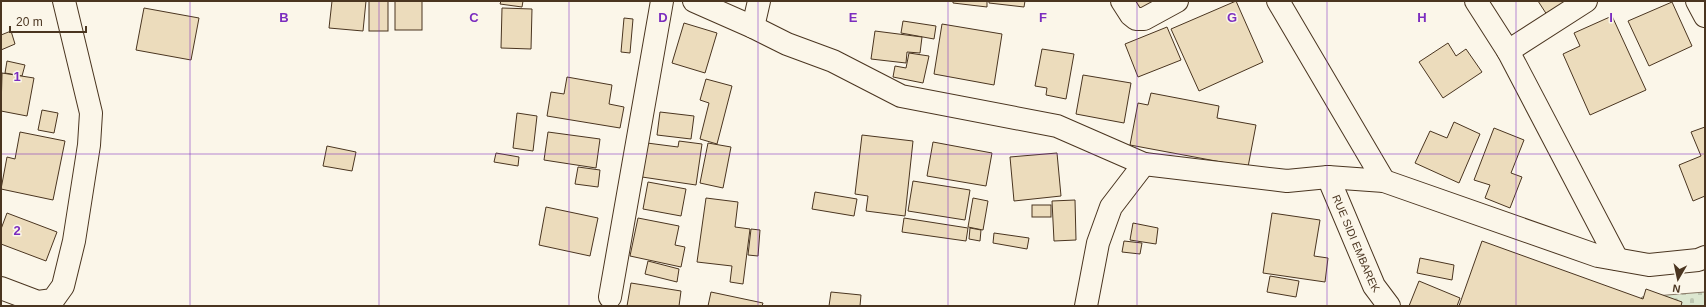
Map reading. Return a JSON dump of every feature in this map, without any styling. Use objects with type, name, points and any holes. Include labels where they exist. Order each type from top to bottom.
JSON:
[{"type":"street","points":[[1,288],[38,302],[53,300],[62,286],[74,241],[89,145],[91,113],[64,1]]},
{"type":"street","points":[[610,297],[662,1]]},
{"type":"street","points":[[694,1],[754,27],[787,44],[833,61],[901,96],[1057,126],[1144,164],[1287,181],[1328,177],[1384,181],[1598,256],[1649,265],[1698,260],[1705,257]]},
{"type":"street","points":[[754,27],[759,1]]},
{"type":"street","points":[[1122,1],[1136,20],[1144,19],[1177,1]]},
{"type":"street","points":[[1278,1],[1384,181]]},
{"type":"street","points":[[1476,1],[1508,51],[1617,259]]},
{"type":"street","points":[[1508,51],[1586,1]]},
{"type":"street","points":[[1697,1],[1705,16]]},
{"type":"street","points":[[1086,306],[1098,243],[1111,207],[1144,164]]},
{"type":"street","name":"RUE SIDI EMBAREK","points":[[1328,177],[1374,286],[1389,306]]},
{"type":"green space","points":[[1705,292],[1705,306],[1637,306],[1642,297]]},
{"type":"building","points":[[332,1],[366,1],[363,31],[329,28]]},
{"type":"building","points":[[369,1],[388,1],[388,31],[369,31]]},
{"type":"building","points":[[395,1],[422,1],[422,30],[395,30]]},
{"type":"building","points":[[501,1],[523,1],[522,7],[500,4]]},
{"type":"building","points":[[953,1],[987,1],[987,7],[953,3]]},
{"type":"building","points":[[989,1],[1025,1],[1024,7],[989,3]]},
{"type":"building","points":[[1130,1],[1173,1],[1137,17]]},
{"type":"building","points":[[1236,1],[1263,62],[1199,91],[1171,29]]},
{"type":"building","points":[[1538,1],[1577,1],[1549,18]]},
{"type":"building","points":[[1672,2],[1692,46],[1649,66],[1628,21]]},
{"type":"building","points":[[144,8],[199,18],[191,60],[136,50]]},
{"type":"building","points":[[502,8],[532,9],[531,49],[501,48]]},
{"type":"building","points":[[1612,16],[1646,90],[1590,115],[1563,54],[1580,46],[1574,33]]},
{"type":"building","points":[[624,18],[633,19],[630,53],[621,52]]},
{"type":"building","points":[[903,21],[936,26],[934,39],[901,33]]},
{"type":"building","points":[[684,23],[717,33],[705,73],[672,63]]},
{"type":"building","points":[[942,24],[1002,34],[994,85],[934,74]]},
{"type":"building","points":[[1167,27],[1181,60],[1138,77],[1125,44]]},
{"type":"building","points":[[11,31],[15,44],[1,50],[1,35]]},
{"type":"building","points":[[875,31],[922,37],[920,53],[907,52],[906,63],[871,59]]},
{"type":"building","points":[[1448,43],[1456,56],[1466,49],[1482,72],[1443,98],[1419,62]]},
{"type":"building","points":[[1042,49],[1074,54],[1066,99],[1046,95],[1047,88],[1035,86]]},
{"type":"building","points":[[909,53],[929,56],[923,83],[893,77],[895,66],[906,68]]},
{"type":"building","points":[[7,61],[25,65],[22,76],[5,73]]},
{"type":"building","points":[[2,73],[34,78],[27,116],[1,111]]},
{"type":"building","points":[[1083,75],[1131,83],[1124,123],[1076,114]]},
{"type":"building","points":[[567,77],[612,85],[609,104],[624,107],[620,128],[547,116],[551,92],[564,94]]},
{"type":"building","points":[[706,79],[732,86],[717,144],[700,139],[709,103],[700,100]]},
{"type":"building","points":[[1151,93],[1219,106],[1217,118],[1256,125],[1248,167],[1130,145],[1138,103],[1148,105]]},
{"type":"building","points":[[42,110],[58,113],[54,133],[38,130]]},
{"type":"building","points":[[660,112],[694,116],[691,139],[657,135]]},
{"type":"building","points":[[517,113],[537,116],[533,151],[513,148]]},
{"type":"building","points":[[1454,122],[1480,134],[1459,183],[1415,163],[1430,131],[1447,138]]},
{"type":"building","points":[[1705,127],[1705,196],[1693,201],[1679,165],[1701,156],[1691,132]]},
{"type":"building","points":[[1494,128],[1524,140],[1511,173],[1522,177],[1510,208],[1485,198],[1490,185],[1474,180]]},
{"type":"building","points":[[20,132],[65,141],[53,200],[1,189],[7,157],[15,159]]},
{"type":"building","points":[[548,132],[600,139],[596,168],[544,160]]},
{"type":"building","points":[[862,135],[913,141],[905,216],[866,211],[868,196],[855,194]]},
{"type":"building","points":[[679,141],[702,144],[696,185],[642,177],[647,143],[678,147]]},
{"type":"building","points":[[933,142],[992,153],[986,186],[927,176]]},
{"type":"building","points":[[708,143],[731,147],[723,188],[700,183]]},
{"type":"building","points":[[327,146],[356,152],[352,171],[323,166]]},
{"type":"building","points":[[496,153],[519,157],[518,166],[494,162]]},
{"type":"building","points":[[1057,153],[1061,196],[1014,201],[1010,157]]},
{"type":"building","points":[[578,167],[600,170],[598,187],[575,184]]},
{"type":"building","points":[[913,181],[970,190],[965,220],[908,211]]},
{"type":"building","points":[[648,182],[686,189],[681,216],[643,209]]},
{"type":"building","points":[[815,192],[857,199],[854,216],[812,209]]},
{"type":"building","points":[[706,198],[738,202],[735,227],[750,229],[743,284],[730,282],[732,266],[697,262]]},
{"type":"building","points":[[973,198],[988,201],[983,230],[968,227]]},
{"type":"building","points":[[1075,200],[1076,240],[1054,241],[1052,201]]},
{"type":"building","points":[[1032,205],[1051,205],[1051,217],[1032,217]]},
{"type":"building","points":[[546,207],[598,218],[590,256],[539,245]]},
{"type":"building","points":[[7,213],[57,232],[46,261],[1,244],[1,229]]},
{"type":"building","points":[[1272,213],[1320,220],[1314,256],[1328,258],[1325,282],[1263,273]]},
{"type":"building","points":[[638,218],[679,226],[675,245],[685,247],[681,267],[630,256]]},
{"type":"building","points":[[904,218],[968,228],[966,241],[902,232]]},
{"type":"building","points":[[1133,223],[1158,228],[1156,244],[1130,240]]},
{"type":"building","points":[[970,228],[981,230],[980,241],[969,239]]},
{"type":"building","points":[[751,229],[760,230],[758,256],[748,255]]},
{"type":"building","points":[[994,233],[1029,238],[1027,249],[993,243]]},
{"type":"building","points":[[1124,241],[1142,243],[1140,254],[1122,252]]},
{"type":"building","points":[[1482,241],[1643,299],[1646,289],[1682,302],[1681,306],[1459,306]]},
{"type":"building","points":[[1420,258],[1454,265],[1452,280],[1417,273]]},
{"type":"building","points":[[648,261],[679,269],[677,282],[645,274]]},
{"type":"building","points":[[1270,276],[1299,281],[1296,297],[1267,292]]},
{"type":"building","points":[[1419,281],[1460,298],[1457,306],[1409,306]]},
{"type":"building","points":[[631,283],[681,291],[679,306],[627,306]]},
{"type":"building","points":[[711,292],[763,303],[762,306],[708,306]]},
{"type":"building","points":[[831,292],[861,295],[860,306],[829,306]]}]
